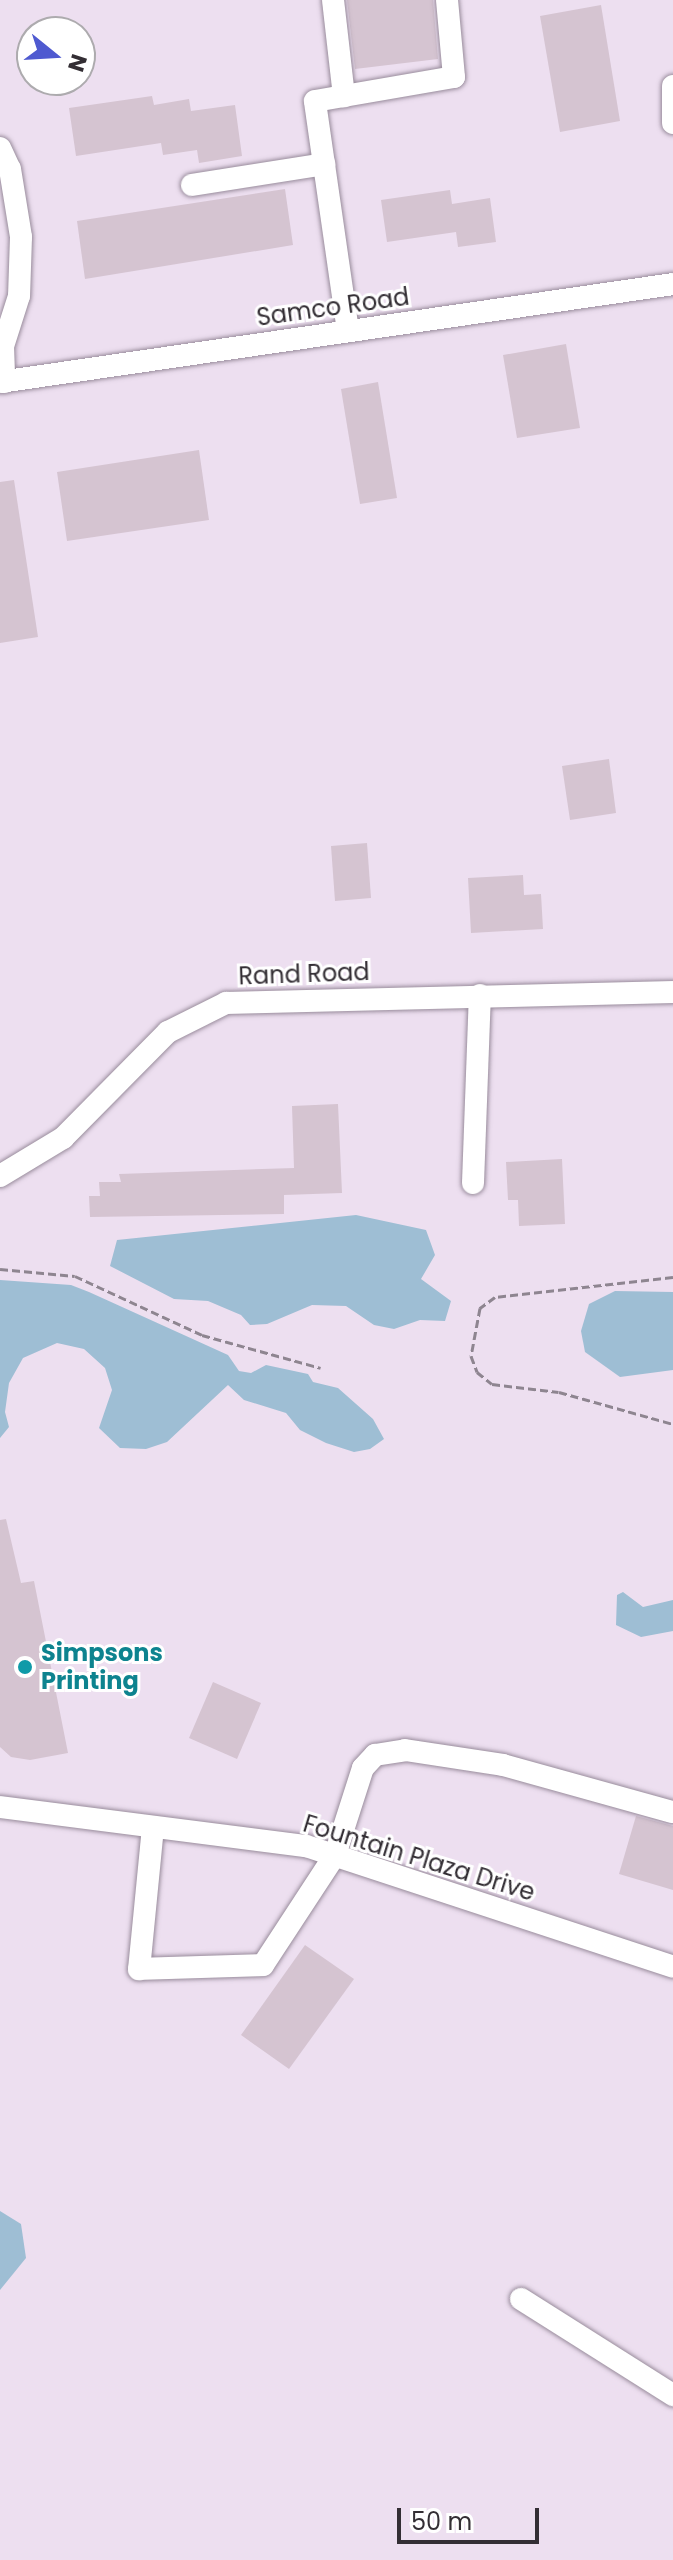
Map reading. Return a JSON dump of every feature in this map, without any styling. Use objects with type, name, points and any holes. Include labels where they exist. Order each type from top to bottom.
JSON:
[{"type":"street","points":[[333,0],[344,96]]},
{"type":"street","points":[[348,331],[315,101],[454,77],[447,0]]},
{"type":"street","points":[[673,86],[673,123]]},
{"type":"street","points":[[0,148],[10,169],[21,237],[19,296],[3,346],[2,382]]},
{"type":"street","points":[[192,185],[324,164]]},
{"type":"street","name":"Samco Road","points":[[2,382],[673,284]]},
{"type":"street","name":"Rand Road","points":[[0,1176],[63,1138],[168,1032],[226,1003],[673,992]]},
{"type":"street","points":[[473,1183],[480,995]]},
{"type":"street","points":[[153,1827],[139,1969],[263,1965],[335,1855],[363,1768],[375,1755],[405,1750],[503,1765],[673,1812]]},
{"type":"street","name":"Fountain Plaza Drive","points":[[0,1807],[306,1846],[673,1967]]},
{"type":"street","points":[[521,2299],[673,2395]]},
{"type":"path","points":[[0,1269],[75,1276],[202,1335],[321,1368]]},
{"type":"path","points":[[673,1277],[495,1297],[480,1308],[471,1356],[477,1372],[492,1384],[559,1392],[673,1424]]},
{"type":"water","points":[[356,1215],[426,1230],[435,1255],[421,1279],[451,1301],[445,1321],[420,1320],[394,1329],[374,1325],[346,1306],[312,1305],[267,1324],[250,1325],[241,1315],[208,1301],[174,1299],[110,1266],[117,1240]]},
{"type":"water","points":[[0,1280],[71,1285],[228,1355],[239,1371],[251,1373],[266,1365],[308,1374],[313,1382],[338,1388],[373,1419],[384,1439],[370,1449],[354,1452],[326,1443],[300,1430],[286,1413],[244,1400],[228,1385],[167,1442],[146,1449],[120,1448],[99,1428],[112,1390],[105,1368],[84,1349],[57,1343],[23,1358],[9,1383],[5,1412],[9,1427],[0,1438]]},
{"type":"water","points":[[615,1291],[673,1292],[673,1370],[620,1377],[585,1352],[581,1331],[589,1304]]},
{"type":"water","points":[[623,1592],[643,1607],[673,1600],[673,1631],[641,1637],[616,1625],[617,1595]]},
{"type":"water","points":[[0,2211],[21,2224],[26,2258],[0,2290]]},
{"type":"building","points":[[347,0],[433,0],[438,59],[355,69]]},
{"type":"building","points":[[601,5],[620,121],[560,132],[540,16]]},
{"type":"building","points":[[152,96],[154,105],[189,99],[191,111],[235,105],[242,156],[199,163],[197,150],[163,155],[161,143],[76,156],[69,108]]},
{"type":"building","points":[[285,189],[293,245],[85,279],[77,221]]},
{"type":"building","points":[[450,190],[452,204],[490,198],[496,242],[458,247],[456,232],[387,242],[381,200]]},
{"type":"building","points":[[566,344],[580,428],[517,438],[503,355]]},
{"type":"building","points":[[378,382],[397,498],[360,504],[341,389]]},
{"type":"building","points":[[199,450],[209,520],[67,541],[57,472]]},
{"type":"building","points":[[14,480],[38,637],[0,643],[0,482]]},
{"type":"building","points":[[609,759],[616,813],[570,820],[562,766]]},
{"type":"building","points":[[367,843],[371,898],[335,901],[331,846]]},
{"type":"building","points":[[523,875],[524,895],[541,894],[543,929],[471,933],[468,878]]},
{"type":"building","points":[[338,1104],[342,1193],[284,1195],[284,1214],[90,1217],[89,1196],[100,1196],[99,1182],[121,1182],[119,1174],[294,1168],[292,1106]]},
{"type":"building","points":[[562,1159],[565,1224],[519,1226],[518,1200],[508,1200],[506,1162]]},
{"type":"building","name":"Simpsons Printing","points":[[6,1519],[21,1583],[34,1581],[68,1753],[30,1760],[11,1757],[0,1747],[0,1520]]},
{"type":"building","points":[[213,1682],[261,1703],[237,1759],[189,1738]]},
{"type":"building","points":[[636,1816],[673,1826],[673,1890],[619,1874]]},
{"type":"building","points":[[305,1945],[354,1979],[289,2069],[241,2035]]},
{"type":"place","name":"Simpsons Printing","points":[[25,1667]]}]
